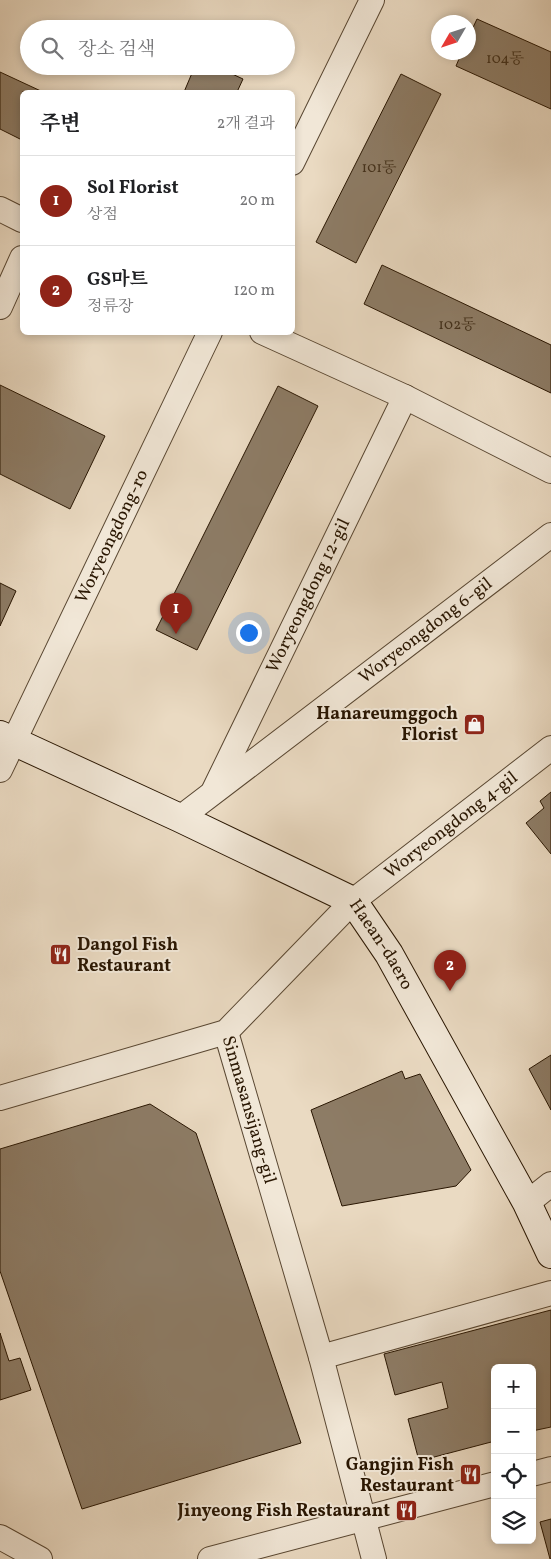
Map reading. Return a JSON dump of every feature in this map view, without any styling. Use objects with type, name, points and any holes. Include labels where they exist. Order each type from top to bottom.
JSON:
[{"type":"main road","name":"Haean-daero","points":[[6,739],[180,818],[352,901],[389,954],[527,1203],[551,1254]]},
{"type":"street","points":[[295,157],[372,0]]},
{"type":"street","points":[[0,209],[20,219]]},
{"type":"street","points":[[0,307],[20,262]]},
{"type":"street","name":"Woryeongdong-ro","points":[[0,770],[6,739],[208,335]]},
{"type":"street","points":[[269,335],[405,397],[551,471]]},
{"type":"street","name":"Woryeongdong 12-gil","points":[[212,794],[405,397]]},
{"type":"street","name":"Woryeongdong 6-gil","points":[[180,818],[551,535]]},
{"type":"street","name":"Woryeongdong 4-gil","points":[[226,1032],[352,901],[551,748]]},
{"type":"street","name":"Sinmasansijang-gil","points":[[0,1098],[226,1032],[321,1357],[374,1559]]},
{"type":"street","points":[[527,1203],[551,1184]]},
{"type":"street","points":[[321,1357],[551,1293]]},
{"type":"street","points":[[536,1473],[551,1469]]},
{"type":"street","points":[[210,1559],[491,1485]]},
{"type":"street","points":[[0,1537],[40,1559]]},
{"type":"building","points":[[477,19],[551,52],[551,109],[456,66],[459,60],[476,60]]},
{"type":"building","points":[[0,72],[39,90],[20,90],[20,139],[0,129]]},
{"type":"building","points":[[401,74],[441,94],[356,263],[316,242]]},
{"type":"building","points":[[191,75],[234,75],[243,79],[238,90],[185,90]]},
{"type":"building","points":[[382,265],[551,345],[551,393],[364,304]]},
{"type":"building","points":[[0,385],[105,436],[70,509],[0,474]]},
{"type":"building","points":[[278,386],[318,406],[197,650],[156,630]]},
{"type":"building","points":[[0,583],[16,591],[0,626]]},
{"type":"building","points":[[551,792],[551,854],[526,823],[544,808],[540,801]]},
{"type":"building","points":[[551,1055],[551,1110],[529,1069]]},
{"type":"building","points":[[402,1071],[405,1079],[420,1074],[471,1170],[456,1186],[342,1206],[311,1110]]},
{"type":"building","points":[[150,1104],[196,1133],[301,1443],[82,1509],[0,1271],[0,1149]]},
{"type":"building","points":[[551,1310],[551,1427],[536,1430],[536,1364],[491,1364],[491,1442],[419,1461],[408,1419],[448,1408],[442,1382],[395,1395],[384,1354]]},
{"type":"building","points":[[0,1333],[9,1361],[20,1358],[31,1390],[0,1400]]},
{"type":"building","points":[[551,1519],[551,1559],[550,1559],[540,1522]]},
{"type":"place","name":"Sol Florist","points":[[176,634]]},
{"type":"place","name":"Hanareumggoch Florist","points":[[474,724]]},
{"type":"place","name":"Dangol Fish Restaurant","points":[[61,955]]},
{"type":"place","name":"GS마트","points":[[450,991]]},
{"type":"place","name":"Gangjin Fish Restaurant","points":[[470,1475]]},
{"type":"place","name":"Jinyeong Fish Restaurant","points":[[406,1511]]}]
